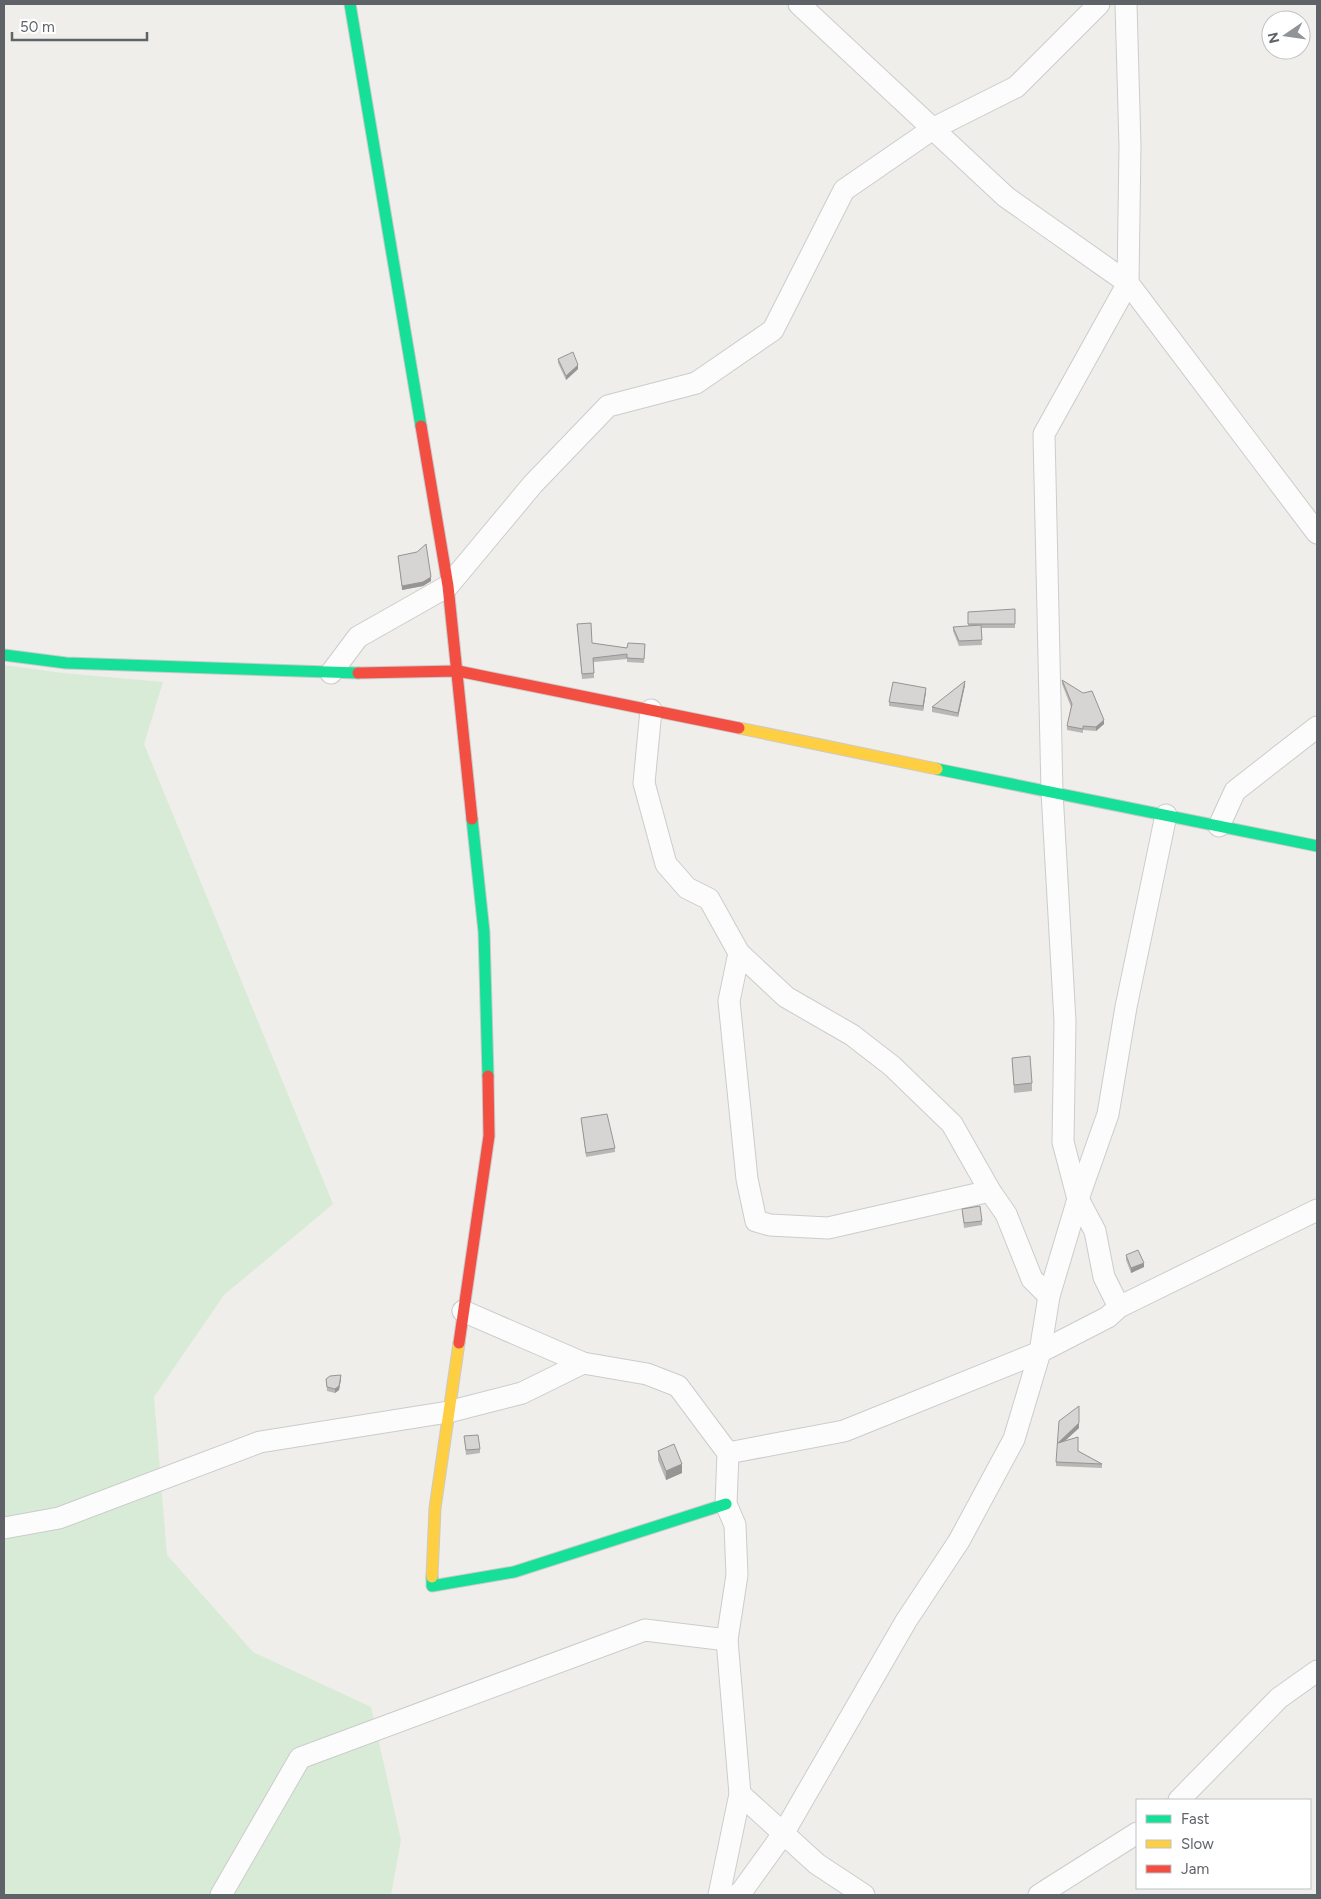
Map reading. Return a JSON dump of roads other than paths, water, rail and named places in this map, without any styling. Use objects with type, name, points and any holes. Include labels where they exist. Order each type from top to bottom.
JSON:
[{"type":"street","points":[[350,4],[448,586],[484,932],[489,1136],[435,1508],[432,1586],[514,1572],[726,1504]]},
{"type":"street","points":[[799,4],[1006,197],[1128,283],[1317,533]]},
{"type":"street","points":[[332,673],[358,637],[448,586],[533,484],[608,406],[696,383],[773,330],[844,190],[934,128],[1016,87],[1099,4]]},
{"type":"street","points":[[1119,1307],[1104,1277],[1095,1231],[1078,1199],[1063,1142],[1065,1021],[1052,792],[1044,434],[1128,283],[1130,146],[1126,4]]},
{"type":"street","points":[[4,655],[66,663],[332,673],[458,671],[1317,846]]},
{"type":"street","points":[[651,710],[644,783],[666,864],[687,888],[709,900],[739,953],[786,997],[852,1035],[892,1066],[952,1124],[990,1191],[1006,1214],[1032,1279],[1049,1296]]},
{"type":"street","points":[[1219,826],[1235,791],[1317,727]]},
{"type":"street","points":[[737,1895],[742,1891],[783,1834],[906,1621],[959,1541],[1014,1439],[1040,1352],[1049,1296],[1078,1199],[1108,1114],[1126,1007],[1166,816]]},
{"type":"street","points":[[739,953],[729,1001],[747,1179],[756,1221],[770,1226],[828,1228],[990,1191]]},
{"type":"street","points":[[728,1453],[844,1431],[1040,1352],[1108,1317],[1119,1307],[1317,1210]]},
{"type":"street","points":[[463,1311],[583,1363],[647,1374],[678,1386],[728,1453],[726,1504],[736,1525],[737,1574],[727,1640],[740,1794],[719,1895]]},
{"type":"street","points":[[4,1528],[60,1518],[260,1442],[448,1412],[522,1393],[583,1363]]},
{"type":"street","points":[[221,1895],[300,1758],[645,1630],[727,1640]]},
{"type":"street","points":[[1180,1799],[1279,1698],[1317,1671]]},
{"type":"street","points":[[740,1794],[817,1864],[864,1895]]},
{"type":"street","points":[[1039,1895],[1136,1834]]}]
